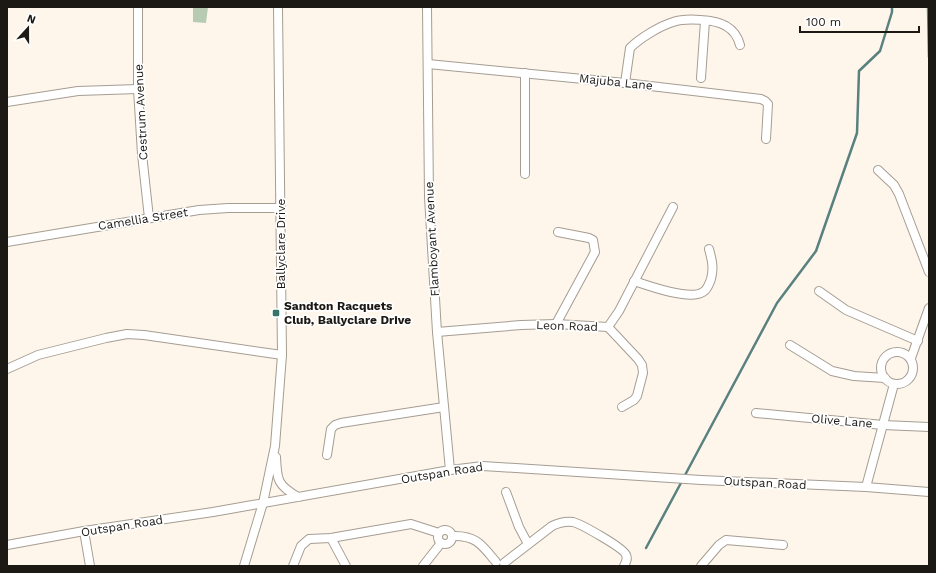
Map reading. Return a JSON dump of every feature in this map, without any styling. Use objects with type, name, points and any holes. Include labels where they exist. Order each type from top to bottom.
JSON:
[{"type":"street","name":"Cestrum Avenue","points":[[138,7],[138,89],[142,154],[149,218]]},
{"type":"street","name":"Ballyclare Drive","points":[[244,566],[263,503],[275,446],[282,355],[278,7]]},
{"type":"street","name":"Flamboyant Avenue","points":[[427,7],[429,197],[437,332],[450,470]]},
{"type":"street","points":[[625,83],[628,53],[630,48],[663,26],[673,22],[681,20],[705,21],[726,25],[736,34],[740,45]]},
{"type":"street","points":[[701,78],[705,21]]},
{"type":"street","name":"Majuba Lane","points":[[428,64],[625,83],[765,100],[768,104],[766,139]]},
{"type":"street","points":[[525,73],[525,174]]},
{"type":"street","points":[[7,102],[78,91],[138,89]]},
{"type":"street","points":[[878,170],[894,186],[899,194],[929,272]]},
{"type":"street","name":"Leon Road","points":[[437,332],[521,325],[556,324],[608,327],[619,311],[673,206]]},
{"type":"street","name":"Camellia Street","points":[[7,242],[149,218],[214,209],[281,208]]},
{"type":"street","points":[[556,324],[596,248],[593,240],[590,238],[558,232]]},
{"type":"street","points":[[634,281],[661,290],[695,295],[701,293],[708,286],[713,270],[713,261],[709,249]]},
{"type":"street","points":[[819,291],[846,310],[918,341]]},
{"type":"street","points":[[911,358],[929,308]]},
{"type":"street","points":[[608,327],[642,365],[643,373],[637,396],[634,400],[622,407]]},
{"type":"street","points":[[7,369],[38,356],[127,334],[144,335],[282,355]]},
{"type":"street","points":[[790,345],[832,371],[854,376],[885,378]]},
{"type":"street","points":[[900,352],[911,358],[914,366],[912,376],[904,383],[894,384],[885,378],[881,368],[885,357],[889,354],[900,352]]},
{"type":"street","points":[[866,487],[894,384]]},
{"type":"street","points":[[327,455],[331,429],[335,425],[444,408]]},
{"type":"street","name":"Olive Lane","points":[[756,413],[929,428]]},
{"type":"street","points":[[275,446],[276,471],[279,481],[288,491],[298,497]]},
{"type":"street","name":"Outspan Road","points":[[7,545],[84,531],[205,513],[474,466],[494,466],[701,480],[866,487],[929,492]]},
{"type":"street","points":[[506,492],[519,527],[528,544]]},
{"type":"street","points":[[452,536],[469,537],[480,542],[499,564],[552,526],[559,523],[574,522],[580,524],[623,550],[627,557],[624,566]]},
{"type":"street","points":[[293,566],[301,546],[305,540],[309,539],[331,538],[405,524],[417,525],[439,533],[447,530],[452,536]]},
{"type":"street","points":[[84,531],[90,566]]},
{"type":"street","points":[[439,533],[438,538],[441,543]]},
{"type":"street","points":[[441,543],[449,543],[452,536]]},
{"type":"street","points":[[331,538],[346,566]]},
{"type":"street","points":[[701,566],[719,545],[726,540],[784,545]]},
{"type":"street","points":[[423,566],[441,543]]},
{"type":"green space","points":[[193,7],[208,7],[206,23],[193,22]]},
{"type":"waterway","points":[[684,477],[777,303],[816,251],[857,133],[859,71],[880,51],[892,12],[892,7]]},
{"type":"waterway","points":[[928,7],[929,57]]},
{"type":"waterway","points":[[646,548],[682,481]]},
{"type":"place","name":"Sandton Racquets Club, Ballyclare Drive","points":[[276,313]]}]
